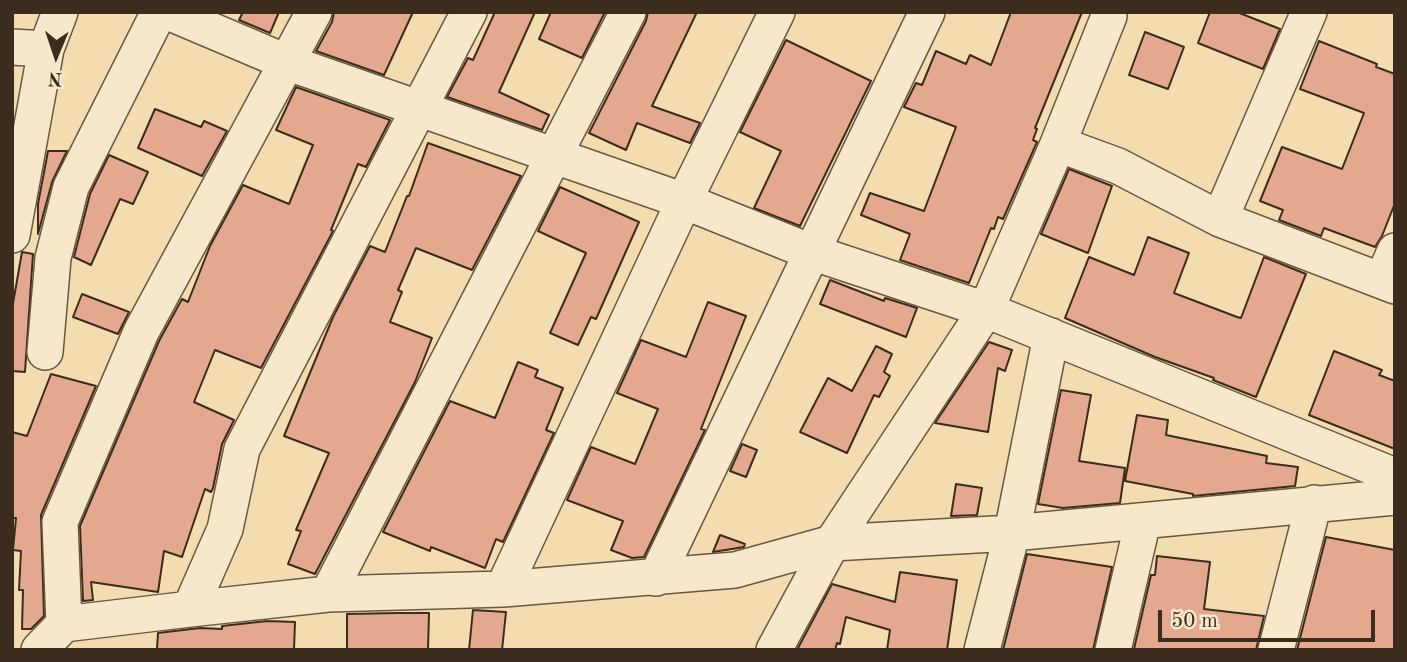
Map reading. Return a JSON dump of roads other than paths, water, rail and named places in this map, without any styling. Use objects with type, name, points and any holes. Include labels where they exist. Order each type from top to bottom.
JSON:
[{"type":"street","points":[[12,235],[29,48],[60,12]]},
{"type":"street","points":[[45,352],[53,258],[71,187],[159,12]]},
{"type":"street","points":[[168,12],[286,62],[684,201],[811,251],[986,310],[1395,476]]},
{"type":"street","points":[[64,624],[60,522],[141,332],[314,12]]},
{"type":"street","points":[[190,608],[225,529],[243,449],[469,12]]},
{"type":"street","points":[[328,594],[628,12]]},
{"type":"street","points":[[503,589],[684,201],[777,12]]},
{"type":"street","points":[[656,578],[927,12]]},
{"type":"street","points":[[774,650],[832,543],[986,310],[1058,144],[1108,12]]},
{"type":"street","points":[[1220,219],[1309,12]]},
{"type":"street","points":[[1058,144],[1118,166],[1220,219],[1390,272]]},
{"type":"street","points":[[982,650],[1012,533],[1051,336]]},
{"type":"street","points":[[39,650],[64,624],[190,608],[328,594],[503,589],[656,578],[735,570],[832,543],[1012,533],[1395,497]]},
{"type":"street","points":[[1276,650],[1314,503]]},
{"type":"street","points":[[1113,650],[1143,521]]}]
